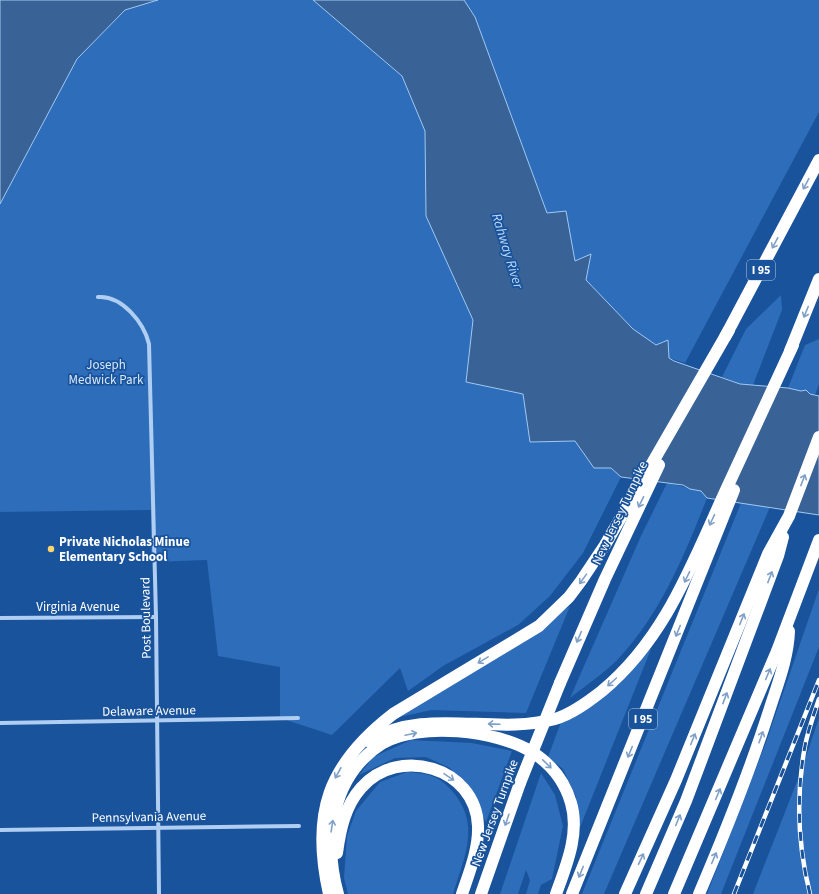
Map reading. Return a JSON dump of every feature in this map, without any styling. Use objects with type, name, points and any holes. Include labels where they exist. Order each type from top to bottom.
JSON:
[{"type":"highway","name":"New Jersey Turnpike","points":[[482,894],[520,783],[560,683],[630,524],[662,458],[819,160]]},
{"type":"highway","points":[[350,755],[379,734],[397,727],[434,722],[526,724],[561,717],[580,707],[612,682],[638,655],[651,638],[708,542],[819,279]]},
{"type":"highway","points":[[335,893],[321,851],[321,831],[324,811],[338,773],[350,755],[377,726],[393,714],[521,638],[544,621],[581,582],[605,544],[729,330]]},
{"type":"highway","points":[[625,894],[773,555],[819,437]]},
{"type":"highway","points":[[699,894],[748,772],[783,650],[790,617],[819,540]]},
{"type":"highway","name":"I 95","points":[[572,894],[708,542]]},
{"type":"highway","points":[[646,894],[686,801],[773,555]]},
{"type":"highway","points":[[674,894],[783,650]]},
{"type":"highway","points":[[335,893],[331,833],[334,815],[340,795],[348,778],[369,754],[384,743],[417,732],[434,732],[476,734],[513,743],[531,751],[558,775],[572,804],[574,834],[571,851],[556,894]]},
{"type":"highway","points":[[335,893],[337,852],[340,834],[351,803],[360,788],[371,778],[385,770],[415,765],[428,766],[441,771],[453,779],[464,788],[476,813],[478,838],[462,894]]},
{"type":"street","name":"Post Boulevard","points":[[98,297],[110,298],[126,308],[141,325],[149,344],[158,721],[159,894]]},
{"type":"street","name":"Virginia Avenue","points":[[0,618],[156,617]]},
{"type":"street","name":"Delaware Avenue","points":[[0,723],[298,718]]},
{"type":"street","name":"Pennsylvania Avenue","points":[[0,830],[159,826],[299,826]]},
{"type":"green space","name":"Joseph Medwick Park","points":[[158,0],[313,0],[402,76],[425,131],[426,216],[473,320],[466,382],[523,394],[530,442],[575,441],[594,468],[611,468],[621,477],[583,553],[550,596],[518,625],[443,666],[408,691],[400,668],[332,735],[280,718],[280,667],[218,656],[207,560],[151,562],[151,510],[0,512],[0,204],[77,59],[125,10]]},
{"type":"green space","points":[[464,0],[819,0],[819,112],[685,363],[669,358],[669,351],[664,341],[656,345],[633,329],[586,280],[591,255],[575,261],[566,212],[547,213],[475,17]]},
{"type":"green space","points":[[781,295],[782,310],[753,385],[740,384],[722,377],[746,329]]},
{"type":"green space","points":[[819,339],[819,384],[815,395],[788,388],[805,345]]},
{"type":"green space","points":[[667,483],[701,491],[707,498],[681,561],[660,602],[634,641],[608,669],[570,698],[641,536]]},
{"type":"green space","points":[[741,503],[770,507],[604,894],[582,894]]},
{"type":"green space","points":[[819,589],[819,647],[721,894],[707,894],[765,745]]},
{"type":"green space","points":[[570,606],[526,713],[432,710],[399,717]]},
{"type":"green space","points":[[651,649],[577,835],[576,797],[563,769],[548,757],[561,722],[633,666]]},
{"type":"green space","points":[[819,718],[819,894],[753,894],[801,771]]},
{"type":"green space","points":[[411,740],[472,743],[512,751],[486,822],[470,795],[450,768],[426,757],[395,758],[359,775],[373,757]]},
{"type":"green space","points":[[407,772],[433,776],[443,782],[453,792],[461,804],[466,817],[468,842],[462,868],[453,894],[348,894],[344,878],[347,836],[356,811],[380,782]]},
{"type":"green space","points":[[541,773],[555,795],[563,826],[552,879],[541,885],[538,894],[526,894],[530,880],[526,870],[518,894],[500,894]]},
{"type":"water","points":[[0,0],[158,0],[125,10],[77,59],[0,204]]},
{"type":"water","name":"Rahway River","points":[[313,0],[464,0],[475,17],[547,213],[566,211],[575,261],[591,254],[586,280],[633,329],[656,345],[668,340],[669,358],[674,361],[740,384],[788,388],[801,391],[806,390],[810,394],[819,396],[819,515],[707,498],[701,491],[690,489],[683,485],[621,477],[611,468],[594,468],[575,441],[530,442],[523,394],[466,382],[473,320],[426,216],[425,131],[402,76]]},
{"type":"railway","points":[[734,894],[819,680]]},
{"type":"railway","points":[[810,894],[803,857],[799,801],[802,764],[806,740],[819,699]]},
{"type":"place","name":"Private Nicholas Minue Elementary School","points":[[51,549]]}]
